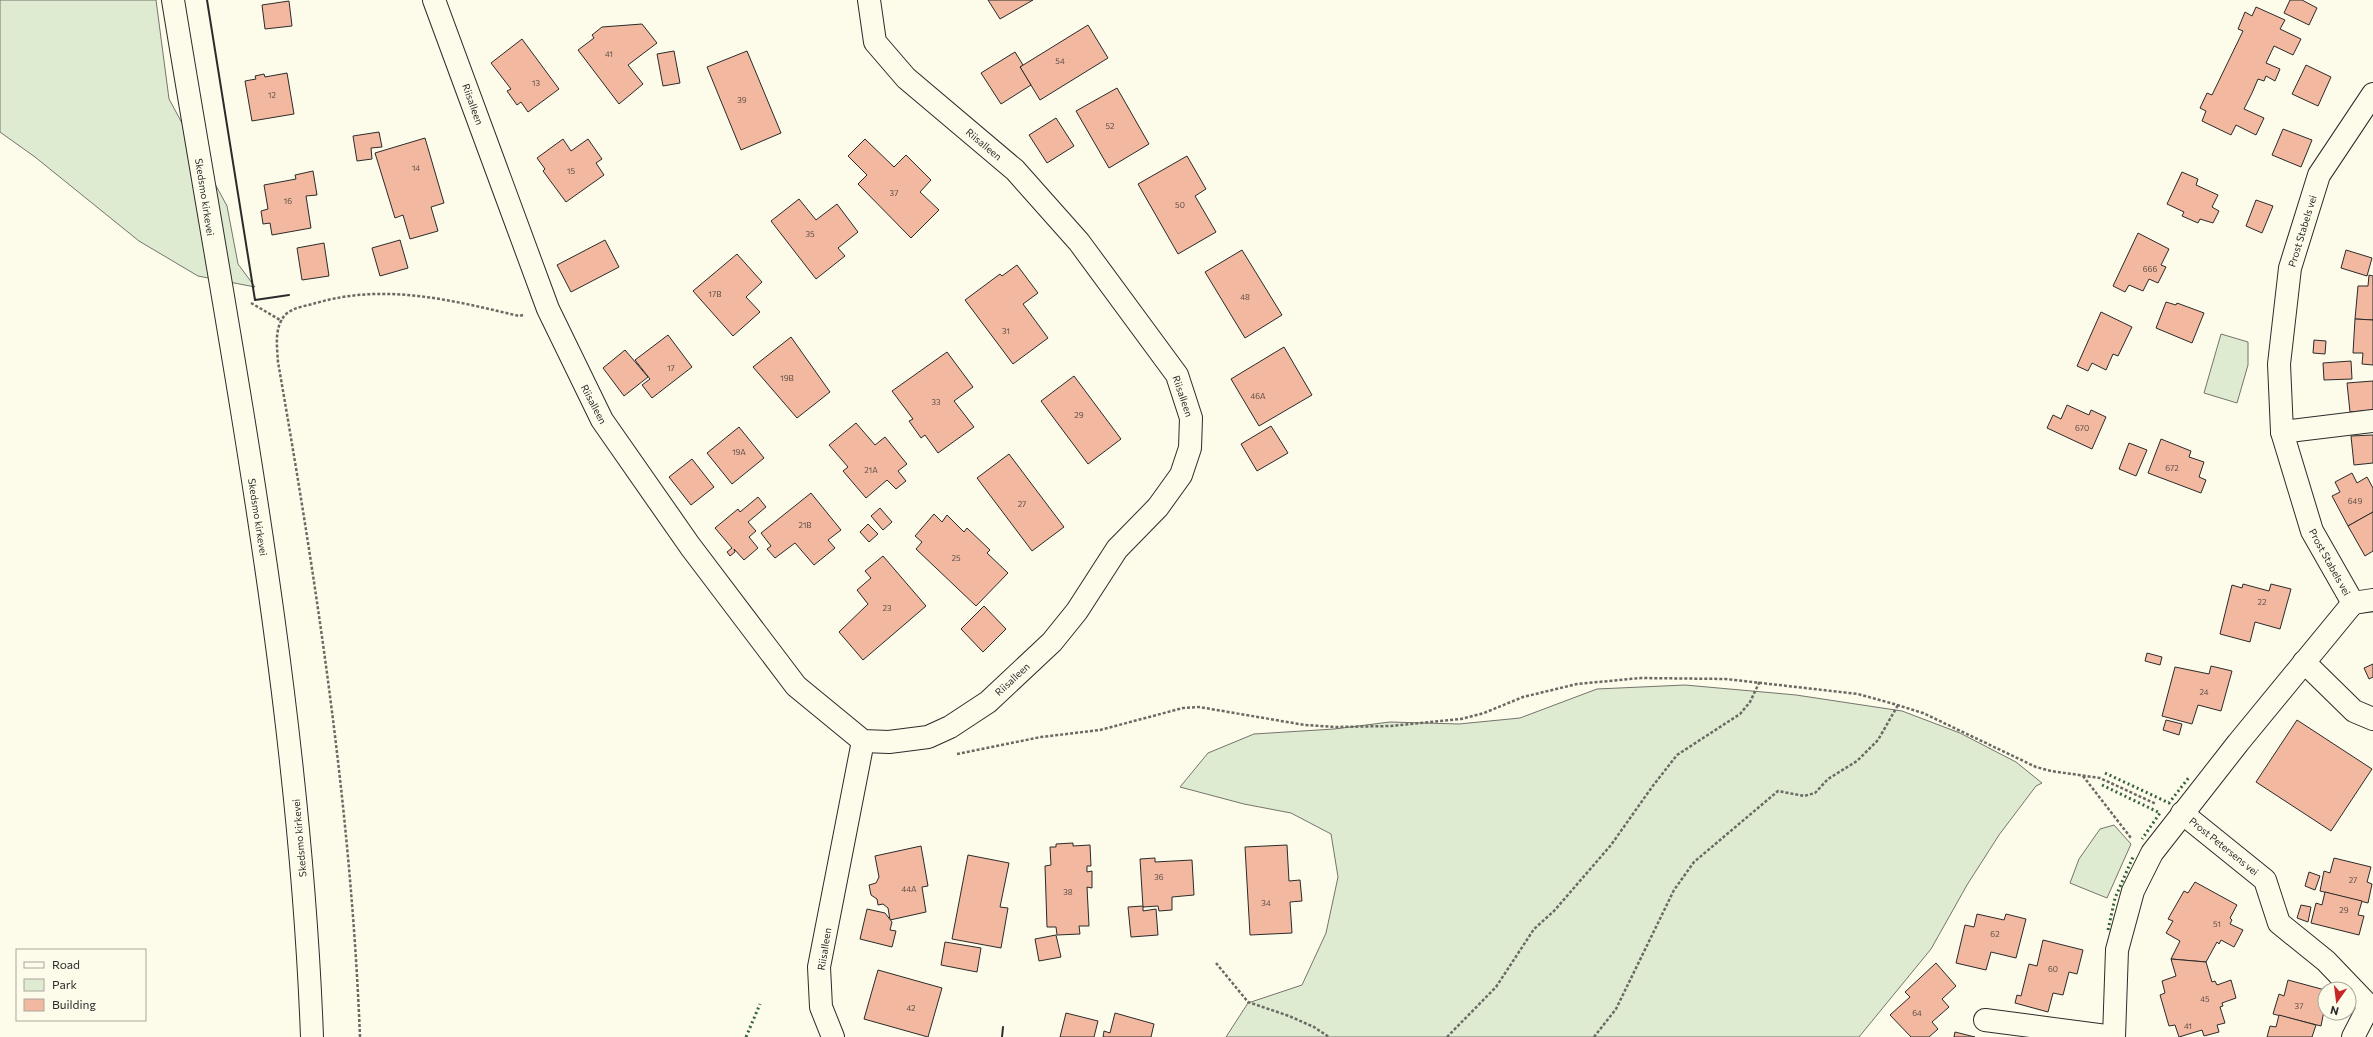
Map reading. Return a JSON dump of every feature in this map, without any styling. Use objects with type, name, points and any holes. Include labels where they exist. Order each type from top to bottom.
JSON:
[{"type":"main road","name":"Skedsmo kirkevei","points":[[173,0],[274,620],[301,854],[312,1037]]},
{"type":"main road","name":"Riisalleen","points":[[434,0],[548,309],[602,420],[690,546],[796,686],[863,741],[889,742],[928,737],[950,727],[988,702],[1052,642],[1077,611],[1117,549],[1158,507],[1181,475],[1190,448],[1191,418],[1177,375],[1079,242],[1015,170],[906,78],[875,42],[869,0]]},
{"type":"main road","name":"Prost Stabels vei","points":[[2363,602],[2312,531],[2282,432],[2279,364],[2290,268],[2319,174],[2373,94]]},
{"type":"main road","points":[[2282,432],[2373,421]]},
{"type":"main road","name":"Prost Petersens vei","points":[[2114,1037],[2118,950],[2133,891],[2148,861],[2180,815],[2304,662],[2363,602]]},
{"type":"main road","points":[[2304,662],[2354,711],[2373,718]]},
{"type":"main road","name":"Riisalleen","points":[[833,1037],[821,1007],[819,967],[863,741]]},
{"type":"main road","name":"Prost Petersens vei","points":[[2180,815],[2265,880],[2279,924],[2326,961],[2371,1006],[2353,1037]]},
{"type":"main road","points":[[1985,1020],[2114,1037]]},
{"type":"path","points":[[360,1037],[350,872],[333,706],[307,527],[278,362],[277,336],[279,326],[285,316],[293,310],[332,298],[369,293],[403,293],[433,296],[519,316],[548,309]]},
{"type":"path","points":[[916,739],[929,747],[946,754],[963,754],[1041,737],[1100,730],[1182,708],[1200,707],[1305,725],[1336,728],[1391,726],[1461,719],[1484,713],[1523,697],[1551,688],[1612,679],[1726,678],[1858,694],[1898,705],[1923,714],[2036,767],[2100,778],[2117,784],[2180,815]]},
{"type":"path","points":[[1447,1037],[1496,987],[1534,929],[1554,911],[1611,845],[1652,787],[1677,755],[1740,714],[1750,702],[1760,681]]},
{"type":"path","points":[[1594,1037],[1616,1009],[1674,890],[1694,862],[1778,792],[1804,796],[1815,793],[1828,779],[1857,761],[1878,740],[1898,705]]},
{"type":"path","points":[[2083,776],[2148,861]]},
{"type":"path","points":[[1216,963],[1248,1002],[1289,1016],[1314,1027],[1329,1037]]},
{"type":"green space","points":[[0,0],[156,0],[169,99],[227,206],[238,264],[255,287],[198,276],[139,241],[35,157],[0,132]]},
{"type":"green space","points":[[2221,334],[2248,342],[2248,365],[2237,403],[2204,393]]},
{"type":"green space","points":[[1685,685],[1796,695],[1902,711],[1960,733],[2016,762],[2042,783],[2036,786],[1999,835],[1967,885],[1931,949],[1859,1037],[1226,1037],[1248,1003],[1302,985],[1326,933],[1338,877],[1331,834],[1291,813],[1244,804],[1180,787],[1208,753],[1254,734],[1334,729],[1390,722],[1459,724],[1520,718],[1597,689]]},
{"type":"green space","points":[[2114,825],[2131,844],[2107,898],[2070,883],[2079,859],[2100,829]]},
{"type":"building","points":[[988,0],[1033,0],[1000,19]]},
{"type":"building","points":[[2290,0],[2302,0],[2317,8],[2309,25],[2284,13]]},
{"type":"building","points":[[289,1],[292,26],[265,29],[262,5]]},
{"type":"building","points":[[2256,7],[2285,20],[2280,29],[2301,39],[2293,55],[2274,46],[2266,63],[2280,69],[2275,81],[2266,76],[2264,81],[2258,79],[2244,109],[2264,118],[2256,135],[2236,125],[2231,135],[2202,121],[2206,111],[2200,108],[2207,93],[2212,95],[2243,31],[2238,29],[2245,12],[2252,16]]},
{"type":"building","points":[[642,24],[657,43],[628,65],[643,84],[619,104],[578,50],[594,38],[592,35],[602,27]]},
{"type":"building","points":[[1088,25],[1108,58],[1040,100],[1020,67]]},
{"type":"building","points":[[522,39],[559,89],[528,112],[521,102],[517,105],[507,91],[511,89],[491,63]]},
{"type":"building","points":[[674,51],[680,83],[663,86],[657,54]]},
{"type":"building","points":[[747,51],[781,133],[741,150],[707,67]]},
{"type":"building","points":[[1015,52],[1023,65],[1020,67],[1031,85],[1001,104],[981,73]]},
{"type":"building","points":[[2306,65],[2331,77],[2318,106],[2292,94]]},
{"type":"building","points":[[287,73],[294,114],[252,121],[245,81],[256,79],[255,76],[264,74],[265,77]]},
{"type":"building","points":[[1117,88],[1149,144],[1109,168],[1076,111]]},
{"type":"building","points":[[1056,118],[1074,146],[1047,163],[1029,135]]},
{"type":"building","points":[[2283,129],[2312,140],[2301,167],[2272,155]]},
{"type":"building","points":[[379,132],[382,147],[371,148],[372,159],[357,161],[353,136]]},
{"type":"building","points":[[425,138],[444,203],[431,207],[438,231],[410,239],[403,215],[395,218],[375,153]]},
{"type":"building","points":[[563,139],[571,151],[588,139],[602,159],[596,163],[604,175],[566,202],[543,171],[545,169],[537,158]]},
{"type":"building","points":[[865,139],[894,167],[906,155],[931,180],[920,192],[939,210],[911,238],[858,184],[867,175],[848,156]]},
{"type":"building","points":[[1187,156],[1206,189],[1195,196],[1216,232],[1178,254],[1138,184]]},
{"type":"building","points":[[313,171],[317,195],[306,196],[311,228],[272,235],[270,223],[263,224],[261,211],[268,209],[264,185],[296,179],[295,175]]},
{"type":"building","points":[[2182,172],[2198,179],[2196,185],[2218,195],[2212,207],[2219,211],[2213,223],[2200,219],[2198,223],[2182,216],[2184,212],[2167,204]]},
{"type":"building","points":[[799,199],[816,220],[837,204],[858,232],[838,248],[845,256],[816,279],[771,221]]},
{"type":"building","points":[[2256,200],[2273,206],[2262,233],[2246,226]]},
{"type":"building","points":[[2138,233],[2169,249],[2161,265],[2166,267],[2158,283],[2149,279],[2143,291],[2129,285],[2125,292],[2113,286]]},
{"type":"building","points":[[400,240],[408,268],[380,276],[372,248]]},
{"type":"building","points":[[605,240],[619,267],[571,292],[557,265]]},
{"type":"building","points":[[324,243],[329,276],[302,280],[297,248]]},
{"type":"building","points":[[1242,250],[1282,315],[1245,338],[1205,272]]},
{"type":"building","points":[[2346,250],[2372,258],[2367,276],[2341,268]]},
{"type":"building","points":[[737,254],[762,282],[746,297],[760,312],[733,336],[693,291]]},
{"type":"building","points":[[1017,265],[1038,293],[1023,304],[1048,338],[1013,364],[965,300],[1000,274],[1002,276]]},
{"type":"building","points":[[2369,275],[2373,276],[2373,320],[2355,319],[2358,286],[2368,286]]},
{"type":"building","points":[[2166,302],[2176,305],[2177,303],[2204,313],[2192,343],[2156,328]]},
{"type":"building","points":[[2101,312],[2132,327],[2118,356],[2113,354],[2106,370],[2092,363],[2088,371],[2077,366]]},
{"type":"building","points":[[2355,319],[2373,320],[2373,365],[2362,364],[2363,353],[2353,353]]},
{"type":"building","points":[[668,335],[692,367],[652,398],[642,385],[650,379],[635,360]]},
{"type":"building","points":[[791,337],[830,392],[797,418],[753,367]]},
{"type":"building","points":[[2314,340],[2326,341],[2325,354],[2313,353]]},
{"type":"building","points":[[1284,347],[1312,395],[1259,426],[1231,379]]},
{"type":"building","points":[[625,350],[648,377],[624,396],[603,368]]},
{"type":"building","points":[[947,352],[973,387],[954,401],[974,427],[938,453],[925,435],[921,438],[909,421],[913,419],[892,391]]},
{"type":"building","points":[[2351,361],[2352,379],[2324,380],[2323,363]]},
{"type":"building","points":[[1074,376],[1121,439],[1088,464],[1041,401]]},
{"type":"building","points":[[2373,381],[2373,410],[2350,412],[2347,383]]},
{"type":"building","points":[[2067,405],[2089,415],[2091,410],[2106,417],[2092,449],[2047,428],[2053,415],[2061,419]]},
{"type":"building","points":[[856,423],[875,445],[885,437],[907,464],[898,471],[906,481],[896,489],[887,480],[866,498],[843,471],[848,467],[829,445]]},
{"type":"building","points":[[1271,426],[1288,453],[1257,471],[1241,444]]},
{"type":"building","points":[[739,427],[764,458],[732,484],[707,453]]},
{"type":"building","points":[[2373,435],[2373,463],[2354,465],[2351,436]]},
{"type":"building","points":[[2161,439],[2191,451],[2189,457],[2204,462],[2199,477],[2206,480],[2201,493],[2148,473]]},
{"type":"building","points":[[2129,443],[2147,450],[2136,476],[2119,469]]},
{"type":"building","points":[[1009,454],[1064,527],[1032,551],[977,478]]},
{"type":"building","points":[[692,459],[714,487],[691,505],[669,477]]},
{"type":"building","points":[[2352,473],[2357,483],[2367,477],[2373,488],[2373,512],[2348,526],[2332,496],[2340,492],[2335,482]]},
{"type":"building","points":[[811,493],[841,530],[828,540],[835,548],[814,565],[795,543],[775,558],[767,549],[771,546],[761,533]]},
{"type":"building","points":[[758,497],[766,507],[748,522],[756,531],[749,537],[758,548],[744,560],[734,549],[735,552],[730,556],[727,552],[732,548],[715,528],[738,509],[740,512]]},
{"type":"building","points":[[880,508],[892,522],[883,530],[871,516]]},
{"type":"building","points":[[2373,512],[2373,551],[2365,556],[2348,526]]},
{"type":"building","points":[[934,514],[942,522],[947,515],[964,532],[967,528],[990,550],[987,553],[1008,573],[976,606],[916,549],[922,542],[915,536]]},
{"type":"building","points":[[868,524],[878,534],[869,542],[860,532]]},
{"type":"building","points":[[883,556],[926,606],[863,660],[839,632],[868,604],[857,590],[871,578],[865,571]]},
{"type":"building","points":[[2243,584],[2269,591],[2271,584],[2291,589],[2280,629],[2255,622],[2250,642],[2220,634],[2232,585],[2242,588]]},
{"type":"building","points":[[984,606],[1006,629],[983,652],[961,629]]},
{"type":"building","points":[[2147,653],[2162,657],[2160,665],[2145,661]]},
{"type":"building","points":[[2373,664],[2373,677],[2369,679],[2364,668]]},
{"type":"building","points":[[2211,666],[2232,671],[2221,711],[2198,705],[2192,724],[2162,716],[2175,667],[2209,674]]},
{"type":"building","points":[[2166,720],[2182,724],[2179,735],[2163,730]]},
{"type":"building","points":[[2297,720],[2372,769],[2331,831],[2256,782]]},
{"type":"building","points":[[1073,843],[1073,846],[1090,845],[1091,866],[1087,866],[1087,872],[1092,871],[1092,888],[1087,887],[1089,926],[1079,926],[1080,934],[1057,935],[1056,927],[1047,927],[1045,866],[1051,865],[1050,847],[1056,847],[1056,844]]},
{"type":"building","points":[[1287,845],[1289,881],[1300,880],[1302,901],[1290,902],[1292,933],[1250,935],[1245,847]]},
{"type":"building","points":[[921,846],[928,886],[922,887],[926,912],[890,920],[888,908],[883,904],[878,905],[877,899],[871,895],[869,885],[876,883],[879,877],[875,856]]},
{"type":"building","points":[[968,855],[1009,863],[1000,907],[1008,908],[1001,948],[952,939]]},
{"type":"building","points":[[1155,858],[1155,862],[1192,860],[1194,895],[1172,897],[1172,910],[1159,911],[1158,906],[1143,907],[1140,859]]},
{"type":"building","points":[[2334,858],[2371,867],[2367,882],[2372,884],[2368,903],[2320,891],[2324,871],[2330,873]]},
{"type":"building","points":[[2309,872],[2320,876],[2315,890],[2305,886]]},
{"type":"building","points":[[2195,882],[2237,905],[2230,918],[2232,920],[2230,924],[2243,930],[2234,947],[2221,940],[2219,944],[2217,942],[2206,962],[2171,959],[2180,941],[2166,933],[2173,921],[2168,919],[2184,891],[2188,893]]},
{"type":"building","points":[[2325,892],[2362,901],[2358,915],[2364,916],[2359,935],[2311,923],[2316,903],[2322,905]]},
{"type":"building","points":[[2301,905],[2311,907],[2308,922],[2297,918]]},
{"type":"building","points":[[1143,906],[1143,911],[1156,909],[1158,935],[1131,937],[1128,907]]},
{"type":"building","points":[[867,909],[885,913],[892,922],[890,930],[896,931],[892,947],[860,939]]},
{"type":"building","points":[[1977,914],[2004,920],[2006,914],[2026,919],[2016,958],[1991,952],[1986,970],[1956,963],[1965,925],[1974,927]]},
{"type":"building","points":[[1056,935],[1061,957],[1039,961],[1035,939]]},
{"type":"building","points":[[2043,940],[2083,950],[2077,974],[2069,972],[2063,995],[2053,993],[2048,1012],[2015,1003],[2017,995],[2021,996],[2029,964],[2037,966]]},
{"type":"building","points":[[945,942],[981,948],[977,972],[941,965]]},
{"type":"building","points":[[2171,959],[2206,962],[2212,982],[2215,981],[2217,985],[2231,980],[2236,998],[2222,1003],[2223,1006],[2220,1007],[2225,1023],[2217,1025],[2219,1032],[2204,1036],[2202,1030],[2179,1037],[2175,1025],[2169,1026],[2160,995],[2165,993],[2162,981],[2176,976]]},
{"type":"building","points":[[1936,963],[1956,986],[1942,999],[1949,1007],[1932,1022],[1938,1029],[1929,1037],[1911,1037],[1890,1015],[1910,997],[1905,992]]},
{"type":"building","points":[[878,970],[942,988],[928,1037],[864,1019]]},
{"type":"building","points":[[2288,980],[2317,988],[2317,1021],[2322,1021],[2321,1026],[2273,1014],[2279,994],[2284,996]]},
{"type":"building","points":[[1066,1013],[1098,1021],[1094,1037],[1060,1037]]},
{"type":"building","points":[[1115,1013],[1154,1024],[1151,1037],[1103,1037],[1104,1031],[1110,1033]]},
{"type":"building","points":[[2279,1015],[2316,1025],[2312,1037],[2267,1037],[2270,1026],[2276,1027]]},
{"type":"building","points":[[1955,1032],[1975,1037],[1954,1037]]},
{"type":"hedge","points":[[2105,773],[2169,803],[2190,776]]},
{"type":"hedge","points":[[2102,785],[2160,813],[2142,839]]},
{"type":"hedge","points":[[2108,930],[2115,898],[2133,857]]},
{"type":"hedge","points":[[746,1037],[760,1004]]},
{"type":"wall","points":[[207,0],[255,300],[289,295]]},
{"type":"wall","points":[[1002,1037],[1003,1027]]}]
